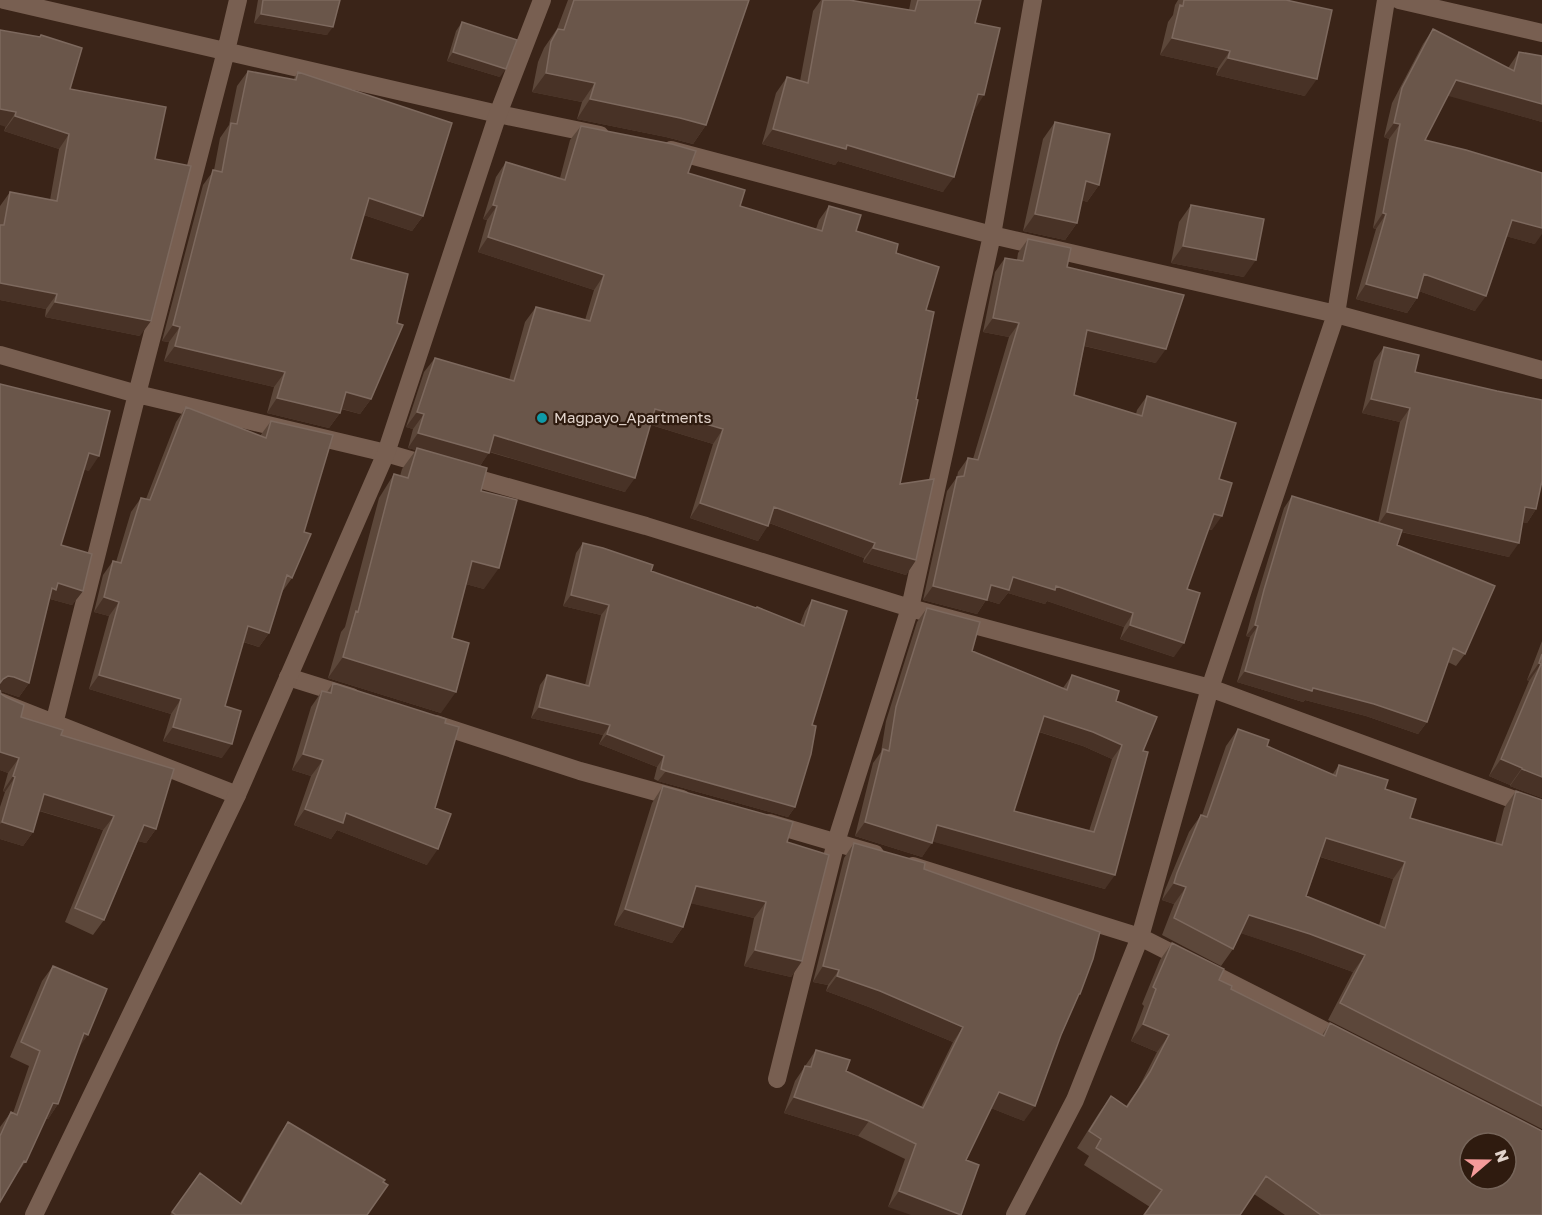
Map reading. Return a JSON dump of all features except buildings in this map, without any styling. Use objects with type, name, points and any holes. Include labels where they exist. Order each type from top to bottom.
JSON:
[{"type":"street","points":[[4,0],[498,114],[620,139]]},
{"type":"street","points":[[54,724],[238,0]]},
{"type":"street","points":[[33,1215],[237,795],[386,453],[498,114],[542,0]]},
{"type":"street","points":[[777,1079],[836,842],[910,609],[992,235],[1033,0]]},
{"type":"street","points":[[1015,1215],[1075,1100],[1140,937],[1210,688],[1336,314],[1386,0]]},
{"type":"street","points":[[1400,0],[1542,33]]},
{"type":"street","points":[[653,146],[992,235],[1336,314],[1542,370]]},
{"type":"street","points":[[0,355],[137,394],[386,453],[646,526],[910,609],[1210,688],[1542,810]]},
{"type":"street","points":[[288,677],[365,701]]},
{"type":"street","points":[[0,702],[237,795]]},
{"type":"street","points":[[419,718],[580,771],[699,804]]},
{"type":"street","points":[[753,819],[836,842],[1140,937],[1362,1050]]},
{"type":"place","name":"Magpayo_Apartments","points":[[542,418]]}]
